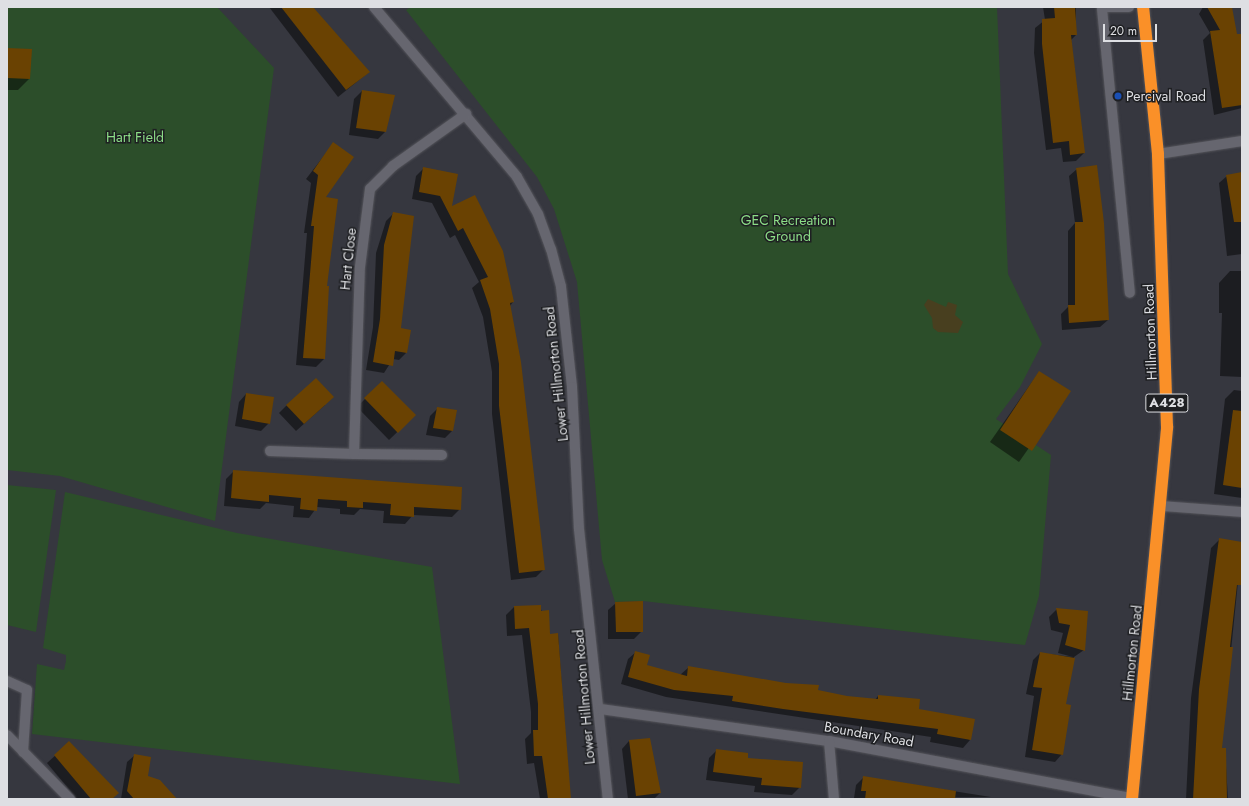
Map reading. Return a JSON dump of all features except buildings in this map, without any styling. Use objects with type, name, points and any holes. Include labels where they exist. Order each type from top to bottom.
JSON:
[{"type":"highway","name":"Hillmorton Road","points":[[1132,798],[1162,506],[1167,347],[1158,154],[1143,7]]},
{"type":"street","name":"Lower Hillmorton Road","points":[[374,7],[466,114],[517,177],[531,202],[551,249],[561,287],[578,450],[579,528],[600,709],[608,799]]},
{"type":"street","points":[[1129,7],[1102,8],[1130,293]]},
{"type":"street","name":"Hart Close","points":[[354,454],[360,267],[370,190],[393,166],[466,114]]},
{"type":"street","points":[[1158,154],[1242,141]]},
{"type":"street","points":[[270,451],[442,455]]},
{"type":"street","points":[[1162,506],[1242,512]]},
{"type":"street","points":[[7,681],[27,690],[23,752]]},
{"type":"street","name":"Boundary Road","points":[[600,709],[829,741],[1132,798]]},
{"type":"street","points":[[7,735],[70,799]]},
{"type":"street","points":[[829,741],[834,799]]},
{"type":"green space","name":"Hart Field","points":[[7,7],[217,7],[274,68],[215,521],[60,476],[7,470]]},
{"type":"green space","name":"GEC Recreation Ground","points":[[411,7],[997,7],[1008,274],[1042,344],[1020,387],[996,419],[1051,455],[1039,596],[1025,645],[643,601],[615,602],[602,560],[577,282],[554,209],[537,177],[406,10]]},
{"type":"green space","points":[[7,485],[56,490],[36,632],[7,625]]},
{"type":"green space","points":[[65,492],[237,533],[432,567],[460,784],[32,734],[37,664],[64,670],[66,661],[66,655],[43,648]]},
{"type":"sand","points":[[928,299],[946,307],[948,302],[957,305],[955,315],[963,322],[958,333],[938,332],[933,328],[932,318],[924,305]]},
{"type":"place","name":"Percival Road","points":[[1118,96]]}]
